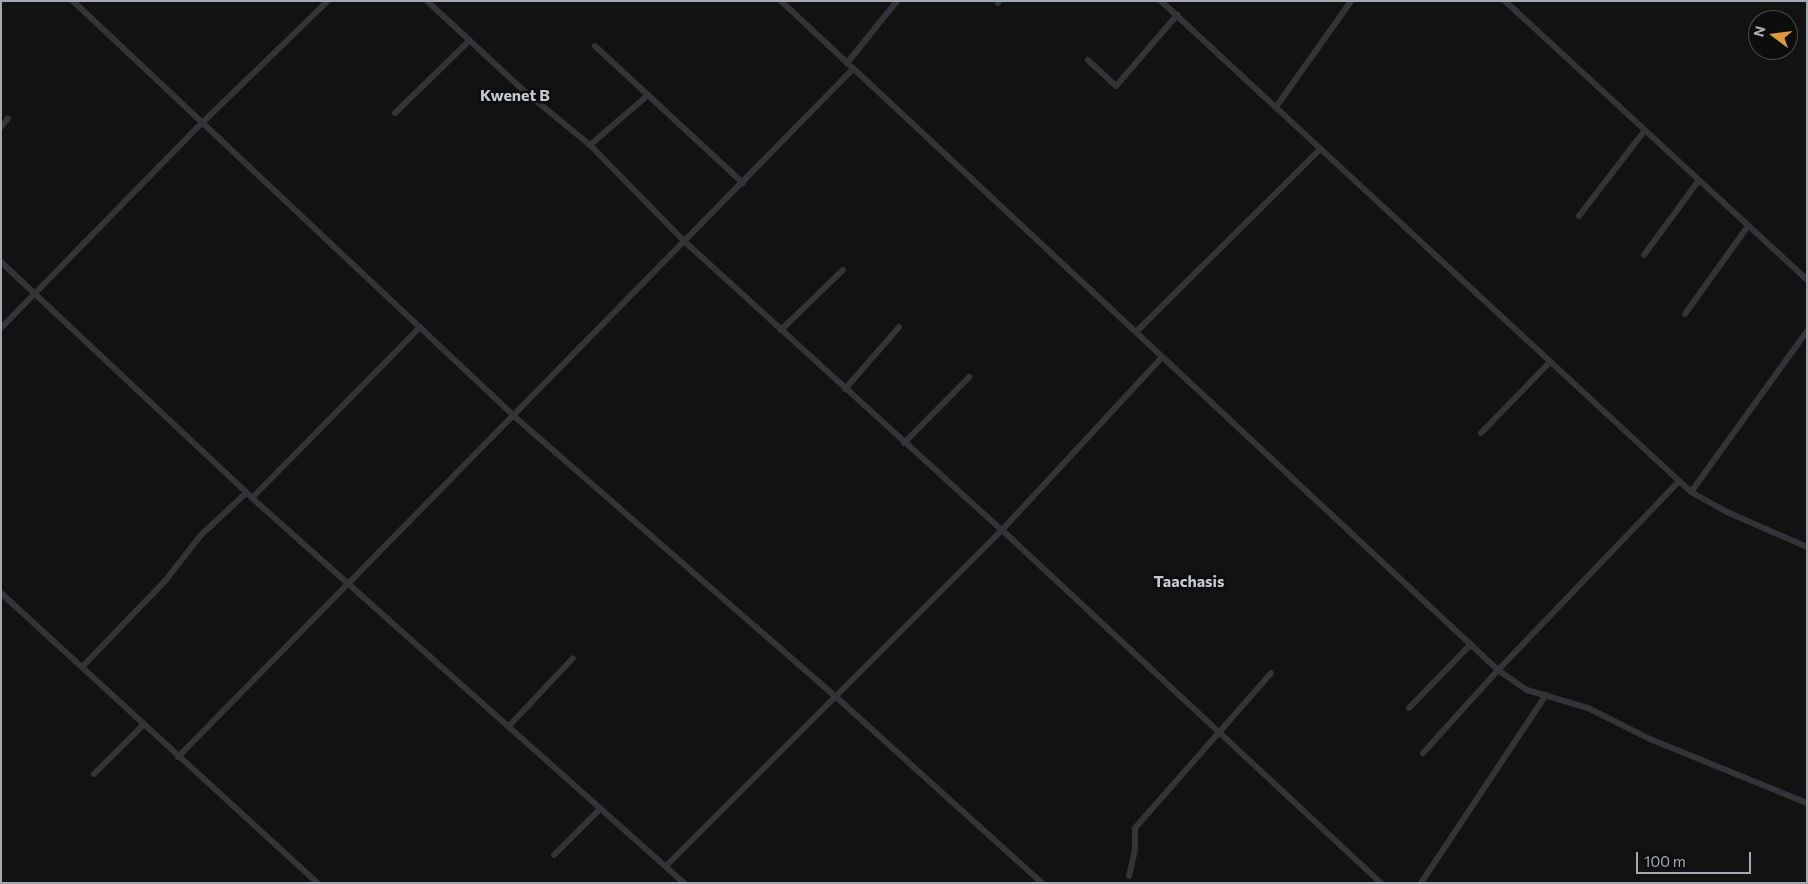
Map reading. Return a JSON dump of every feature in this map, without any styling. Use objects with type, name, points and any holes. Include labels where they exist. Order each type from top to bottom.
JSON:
[{"type":"street","points":[[73,1],[515,417],[835,696],[1042,883]]},
{"type":"street","points":[[1,328],[202,123],[328,1]]},
{"type":"street","points":[[427,1],[469,41],[590,145],[684,241],[904,443],[1002,530],[1381,883]]},
{"type":"street","points":[[781,1],[847,63],[852,70],[1498,670],[1527,690],[1588,708],[1650,739],[1807,803]]},
{"type":"street","points":[[847,63],[897,1]]},
{"type":"street","points":[[1161,1],[1276,107],[1319,150],[1691,492],[1727,512],[1807,547]]},
{"type":"street","points":[[1276,107],[1351,1]]},
{"type":"street","points":[[1505,1],[1807,280]]},
{"type":"street","points":[[1088,60],[1116,86],[1176,15]]},
{"type":"street","points":[[395,113],[469,41]]},
{"type":"street","points":[[595,46],[743,183]]},
{"type":"street","points":[[178,757],[515,417],[852,70]]},
{"type":"street","points":[[590,145],[648,96]]},
{"type":"street","points":[[1,127],[8,118]]},
{"type":"street","points":[[1579,216],[1645,130]]},
{"type":"street","points":[[1136,332],[1319,150]]},
{"type":"street","points":[[1644,255],[1699,180]]},
{"type":"street","points":[[1685,314],[1748,226]]},
{"type":"street","points":[[1,262],[246,493],[684,883]]},
{"type":"street","points":[[781,330],[842,270]]},
{"type":"street","points":[[252,498],[420,327]]},
{"type":"street","points":[[845,389],[899,327]]},
{"type":"street","points":[[1691,492],[1807,331]]},
{"type":"street","points":[[666,866],[1002,530],[1162,357]]},
{"type":"street","points":[[1481,433],[1550,362]]},
{"type":"street","points":[[904,443],[969,378]]},
{"type":"street","points":[[1423,753],[1498,670],[1678,481]]},
{"type":"street","points":[[82,667],[165,581],[201,535],[246,493]]},
{"type":"street","points":[[1,593],[317,883]]},
{"type":"street","points":[[1408,708],[1471,644]]},
{"type":"street","points":[[509,726],[573,658]]},
{"type":"street","points":[[1129,876],[1135,849],[1135,828],[1218,731],[1271,673]]},
{"type":"street","points":[[1421,883],[1546,695]]},
{"type":"street","points":[[94,774],[144,724]]},
{"type":"street","points":[[554,855],[601,808]]},
{"type":"district","name":"Kwenet B","points":[[515,95]]},
{"type":"district","name":"Taachasis","points":[[1189,581]]}]
